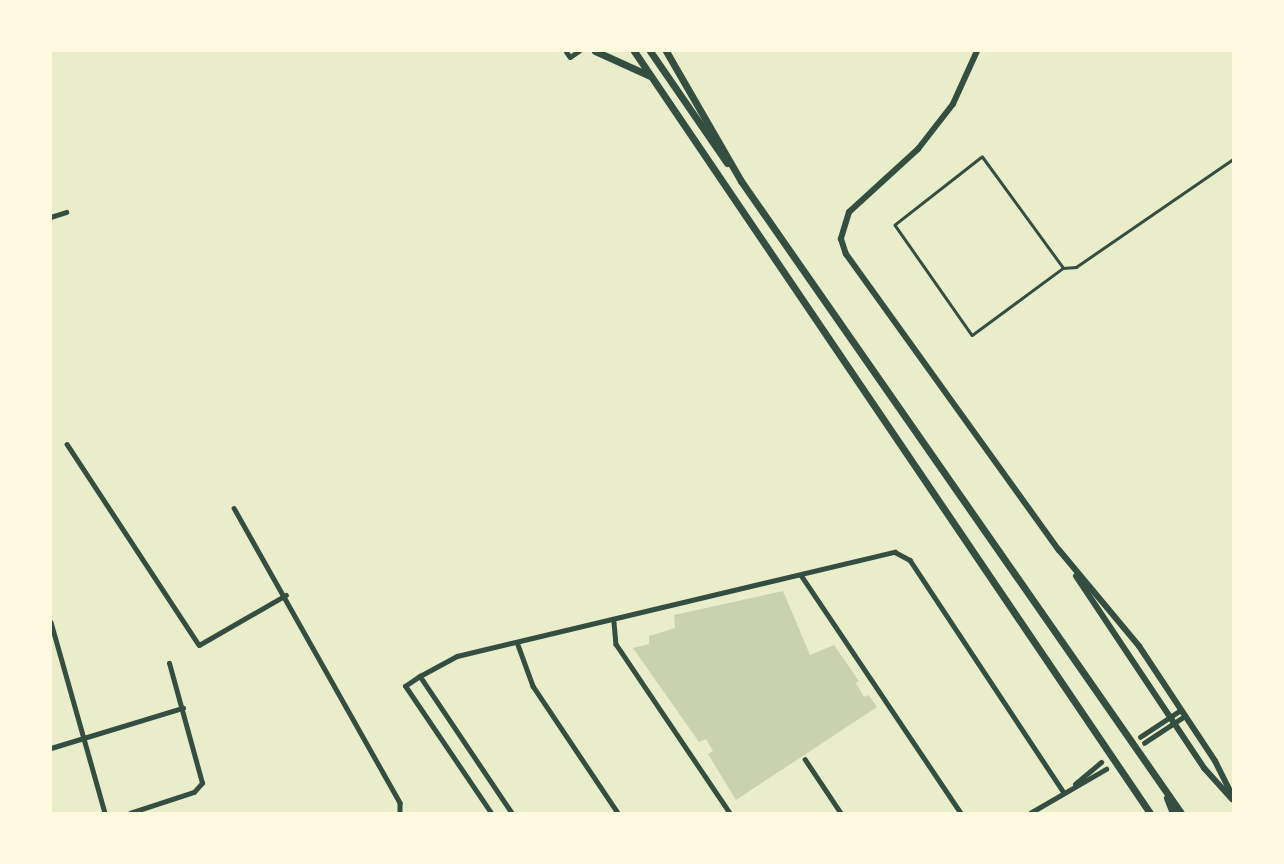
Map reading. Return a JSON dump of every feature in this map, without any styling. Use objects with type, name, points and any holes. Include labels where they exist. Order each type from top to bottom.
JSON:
[{"type":"highway","points":[[595,51],[627,62],[653,78]]},
{"type":"highway","points":[[634,51],[1150,813]]},
{"type":"highway","points":[[650,51],[1181,813]]},
{"type":"highway","points":[[666,51],[741,181]]},
{"type":"highway","points":[[1163,788],[1173,813]]},
{"type":"main road","points":[[977,51],[953,104],[918,149],[849,212],[841,239],[854,271],[1059,550],[1204,768],[1233,799]]},
{"type":"main road","points":[[1059,550],[1139,646],[1183,713],[1233,799]]},
{"type":"main road","points":[[1226,783],[1233,789]]},
{"type":"street","points":[[566,51],[570,57],[579,51]]},
{"type":"street","points":[[51,217],[66,212]]},
{"type":"street","points":[[67,444],[199,645],[286,595]]},
{"type":"street","points":[[234,508],[286,595],[400,803],[400,813]]},
{"type":"street","points":[[491,813],[405,686],[420,676],[457,656],[614,622],[801,575],[904,554],[1065,792]]},
{"type":"street","points":[[801,575],[961,813]]},
{"type":"street","points":[[51,622],[105,813]]},
{"type":"street","points":[[614,622],[616,644],[730,813]]},
{"type":"street","points":[[517,642],[533,687],[618,813]]},
{"type":"street","points":[[130,813],[199,788],[202,777],[169,663]]},
{"type":"street","points":[[420,676],[512,813]]},
{"type":"street","points":[[51,748],[85,741],[183,708]]},
{"type":"street","points":[[1140,737],[1183,713]]},
{"type":"street","points":[[1144,743],[1172,720]]},
{"type":"street","points":[[804,759],[841,813]]},
{"type":"street","points":[[1065,792],[1101,762]]},
{"type":"street","points":[[1030,813],[1106,769]]},
{"type":"lane","points":[[1063,268],[982,157],[895,225],[972,335],[1063,268],[1076,267],[1233,159]]},
{"type":"green space","points":[[783,591],[810,655],[834,645],[859,681],[856,683],[864,697],[869,695],[877,707],[736,800],[708,754],[713,751],[706,739],[699,742],[633,648],[649,644],[649,636],[675,628],[674,615]]}]
